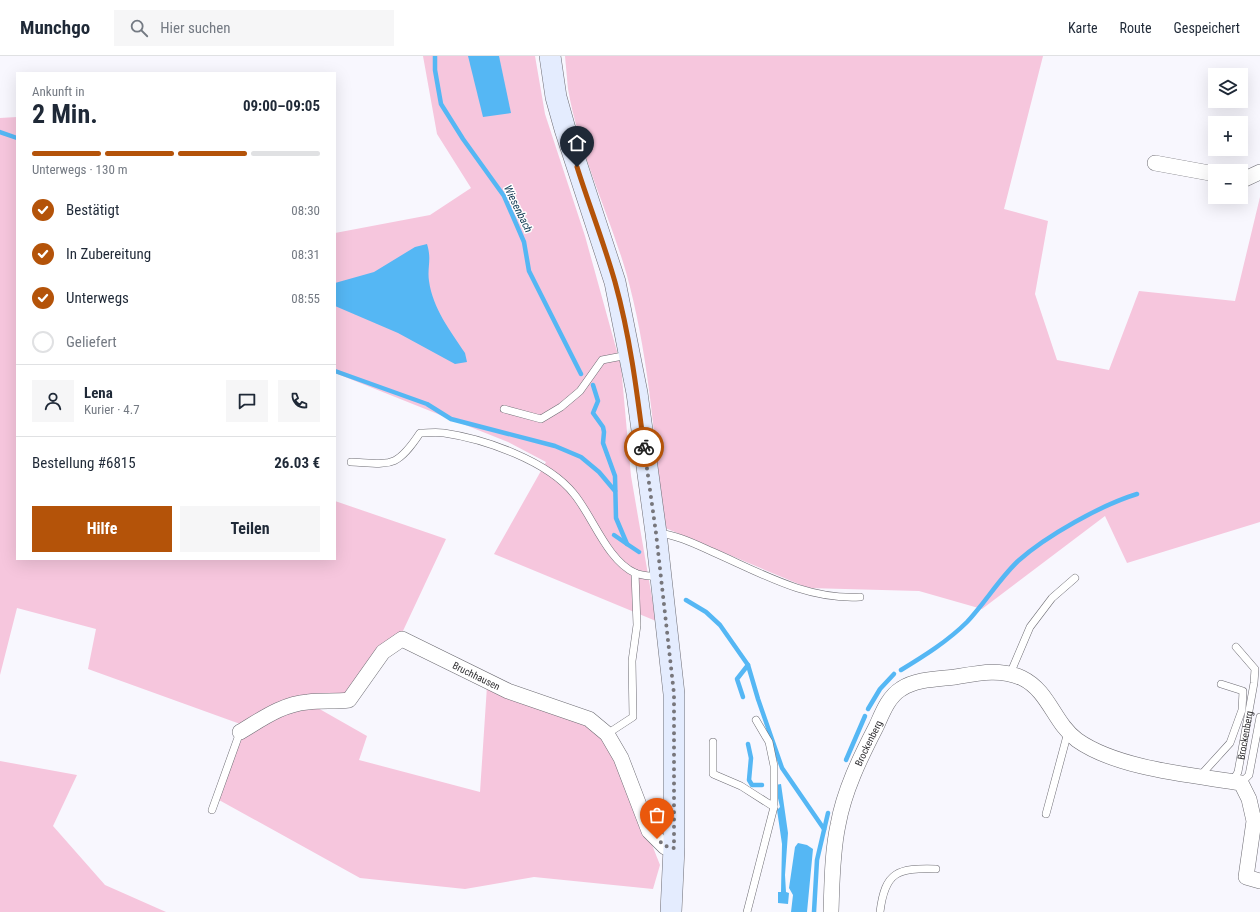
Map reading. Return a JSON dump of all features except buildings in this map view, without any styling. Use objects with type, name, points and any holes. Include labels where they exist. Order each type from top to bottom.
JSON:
[{"type":"main road","points":[[550,56],[556,97],[565,129],[615,282],[630,355],[656,533],[674,694],[674,848],[671,912]]},
{"type":"street","points":[[1155,163],[1208,173]]},
{"type":"street","points":[[1248,178],[1260,172]]},
{"type":"street","name":"Bruchhausen","points":[[240,732],[286,706],[309,702],[335,702],[349,700],[382,652],[402,639],[508,691],[589,719],[607,734],[621,758],[649,831],[665,846],[674,848]]},
{"type":"street","name":"Brockenberg","points":[[831,912],[838,825],[855,768],[889,701],[900,689],[914,683],[994,671],[1010,674],[1033,685],[1043,694],[1068,732],[1078,740],[1096,750],[1142,767],[1237,783]]},
{"type":"street","points":[[1237,783],[1249,799],[1254,821],[1246,877],[1260,881]]},
{"type":"lane","points":[[504,409],[541,419],[561,407],[580,391],[602,360],[630,355]]},
{"type":"lane","points":[[350,462],[392,463],[406,453],[420,433],[451,435],[474,440],[512,453],[553,474],[574,494],[615,557],[635,573],[661,577]]},
{"type":"lane","points":[[656,533],[685,540],[802,591],[844,598],[860,597]]},
{"type":"lane","points":[[607,734],[633,716],[632,661],[637,625],[635,573]]},
{"type":"lane","points":[[1010,674],[1030,627],[1052,598],[1075,578]]},
{"type":"lane","name":"Brockenberg","points":[[1236,647],[1254,669],[1254,683],[1237,783]]},
{"type":"lane","name":"Brockenberg","points":[[1200,776],[1230,743],[1242,710],[1243,691],[1222,684]]},
{"type":"lane","name":"Brockenberg","points":[[1237,783],[1249,775],[1260,717]]},
{"type":"lane","points":[[746,912],[774,807],[774,766],[769,742],[756,720]]},
{"type":"lane","points":[[212,810],[240,732]]},
{"type":"lane","points":[[1046,814],[1068,732]]},
{"type":"lane","points":[[713,742],[713,774],[741,786],[774,807]]},
{"type":"lane","points":[[880,912],[882,897],[889,879],[898,873],[917,869],[936,869]]},
{"type":"shaded area","points":[[423,56],[535,56],[545,114],[585,236],[621,366],[631,476],[656,621],[494,554],[546,462],[508,442],[336,373],[336,233],[430,215],[471,188],[437,134]]},
{"type":"shaded area","points":[[565,56],[1043,56],[1004,209],[1048,221],[1035,294],[1057,360],[1109,370],[1139,291],[1235,301],[1260,197],[1260,522],[1127,563],[1105,516],[982,609],[919,591],[808,588],[663,527],[646,366],[634,303],[619,249],[579,136],[568,89]]},
{"type":"shaded area","points":[[16,117],[16,560],[336,560],[336,501],[446,539],[402,633],[343,696],[316,707],[367,736],[359,760],[480,792],[487,686],[596,730],[619,761],[660,865],[653,889],[534,877],[465,889],[360,878],[219,800],[243,725],[88,669],[96,629],[17,608],[0,675],[0,118]]},
{"type":"shaded area","points":[[0,761],[77,775],[53,826],[105,885],[166,912],[0,912]]},
{"type":"water","points":[[468,56],[499,56],[511,113],[483,117]]},
{"type":"water","points":[[427,244],[429,255],[429,281],[434,301],[443,319],[465,353],[467,362],[455,364],[398,333],[336,306],[336,283],[374,272],[415,247]]},
{"type":"water","points":[[781,784],[788,833],[785,875],[786,892],[789,893],[788,904],[778,903],[778,892],[781,892],[782,844],[777,810],[780,807],[775,785]]},
{"type":"water","points":[[798,843],[807,845],[813,849],[807,912],[791,912],[793,895],[789,888],[795,847]]},
{"type":"waterway","name":"Wiesenbach","points":[[435,56],[435,70],[441,104],[463,139],[504,196],[524,242],[529,271],[581,374]]},
{"type":"waterway","points":[[0,132],[16,138]]},
{"type":"waterway","points":[[336,371],[427,404],[451,419],[555,446],[581,457],[599,472],[615,491]]},
{"type":"waterway","name":"Wiesenbach","points":[[593,385],[598,401],[593,413],[603,427],[603,443],[615,476],[616,518],[627,544],[639,552]]},
{"type":"waterway","points":[[901,670],[936,648],[960,629],[974,615],[1011,568],[1030,551],[1074,522],[1091,513],[1137,494]]},
{"type":"waterway","points":[[614,535],[627,544]]},
{"type":"waterway","points":[[686,600],[706,612],[720,625],[748,665],[782,768],[824,829]]},
{"type":"waterway","points":[[743,697],[737,679],[748,665]]},
{"type":"waterway","points":[[868,709],[880,689],[894,674]]},
{"type":"waterway","points":[[846,760],[865,716]]},
{"type":"waterway","points":[[748,744],[751,758],[749,780],[752,785],[762,785]]},
{"type":"waterway","points":[[814,912],[817,860],[828,813]]},
{"type":"way so far","points":[[644,447],[656,533],[674,694],[674,848],[665,846],[657,839]]},
{"type":"route","points":[[577,167],[615,282],[623,316],[637,393],[644,447]]}]
